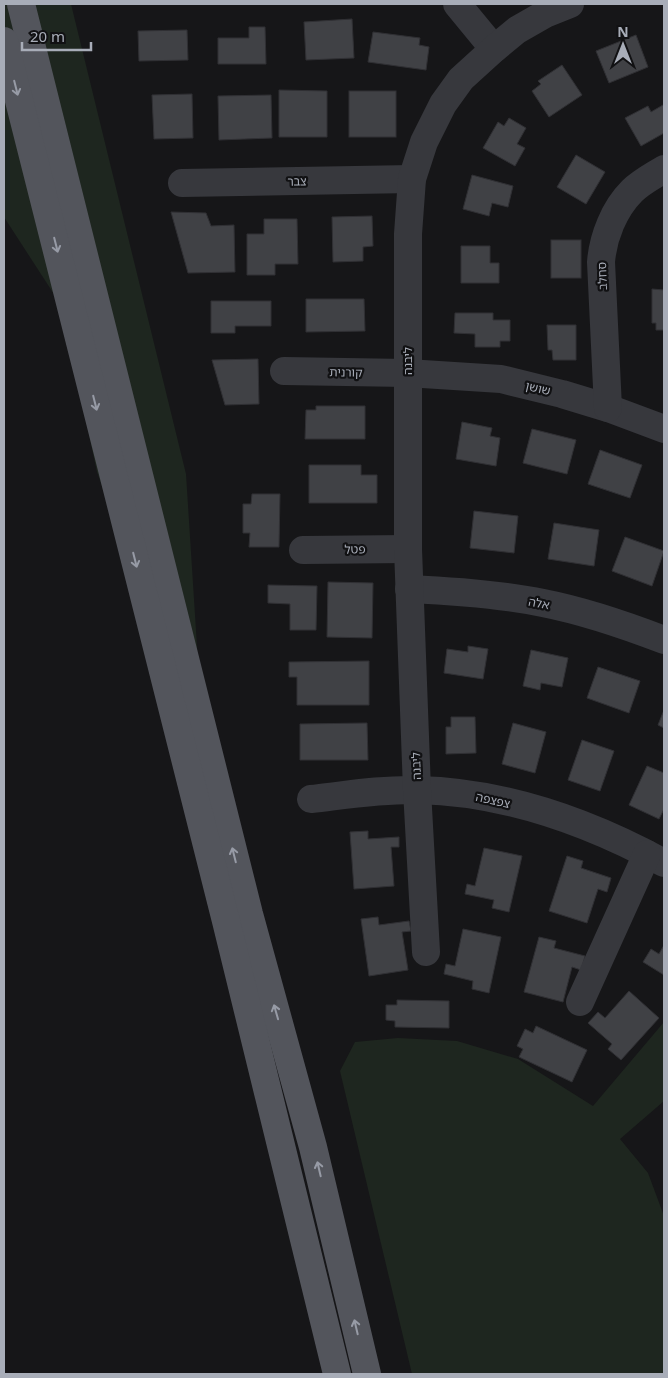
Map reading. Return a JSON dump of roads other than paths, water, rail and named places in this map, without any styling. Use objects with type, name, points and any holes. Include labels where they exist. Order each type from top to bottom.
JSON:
[{"type":"main road","points":[[21,4],[248,914],[314,1147],[367,1374]]},
{"type":"main road","points":[[4,40],[226,921],[337,1374]]},
{"type":"street","points":[[457,4],[494,49]]},
{"type":"street","name":"ליבנה","points":[[426,952],[417,790],[408,549],[408,234],[412,179],[424,142],[443,104],[462,79],[517,30],[545,14],[570,4]]},
{"type":"street","name":"סחלב","points":[[608,408],[601,262],[603,246],[611,224],[632,192],[664,169]]},
{"type":"street","name":"צבר","points":[[182,183],[412,179]]},
{"type":"street","name":"קורנית","points":[[284,371],[407,372]]},
{"type":"street","name":"שושן","points":[[407,372],[501,379],[608,408],[664,429]]},
{"type":"street","name":"פטל","points":[[303,550],[408,549]]},
{"type":"street","name":"אלה","points":[[409,589],[455,591],[543,603],[591,616],[664,640]]},
{"type":"street","name":"צפצפה","points":[[311,799],[417,790],[474,795],[579,822],[613,836],[656,858]]},
{"type":"street","points":[[580,1002],[656,858]]}]
